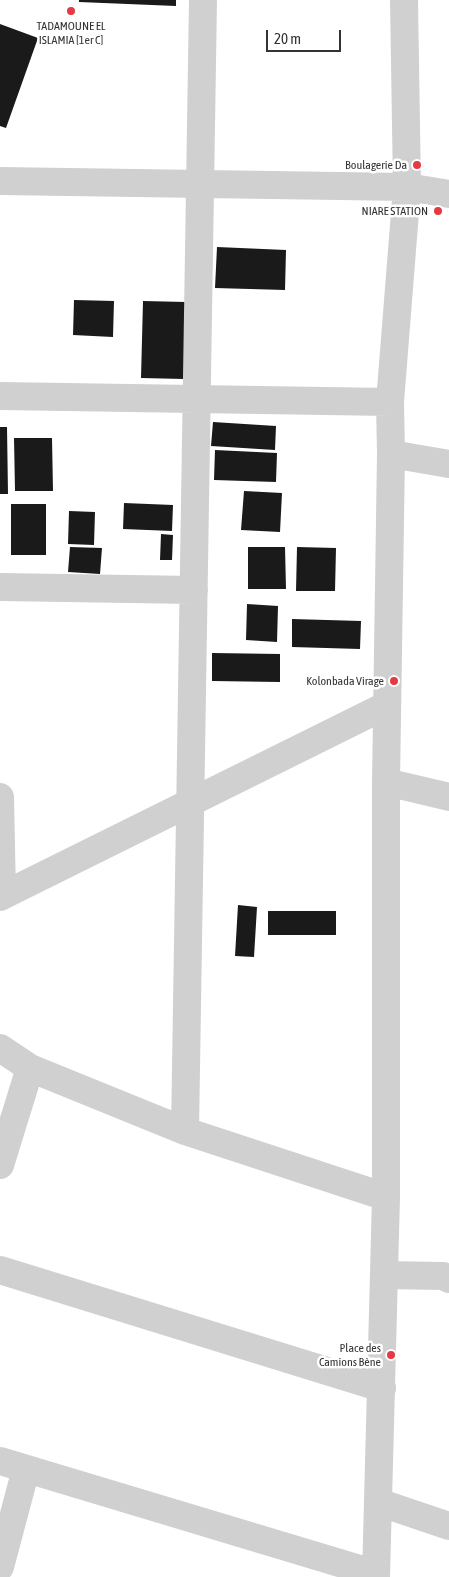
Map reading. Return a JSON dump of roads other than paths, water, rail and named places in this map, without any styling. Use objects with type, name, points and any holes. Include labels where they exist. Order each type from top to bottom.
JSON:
[{"type":"street","points":[[185,1131],[203,0]]},
{"type":"street","points":[[0,1461],[376,1575],[386,1197],[386,782],[391,454],[390,402],[407,187],[404,0]]},
{"type":"street","points":[[0,181],[407,187],[449,194]]},
{"type":"street","points":[[0,396],[390,402]]},
{"type":"street","points":[[391,454],[449,464]]},
{"type":"street","points":[[0,587],[194,590]]},
{"type":"street","points":[[0,797],[1,896],[387,705]]},
{"type":"street","points":[[386,782],[449,797]]},
{"type":"street","points":[[0,1048],[30,1068],[185,1131],[386,1197]]},
{"type":"street","points":[[0,1166],[30,1068]]},
{"type":"street","points":[[0,1270],[382,1388]]},
{"type":"street","points":[[384,1275],[447,1274]]},
{"type":"street","points":[[0,1567],[26,1469]]},
{"type":"street","points":[[378,1502],[449,1526]]},
{"type":"place","name":"TADAMOUNE EL ISLAMIA [1er C]","points":[[71,11]]},
{"type":"place","name":"Boulagerie Da","points":[[417,165]]},
{"type":"place","name":"NIARE STATION","points":[[438,211]]},
{"type":"place","name":"Kolonbada Virage","points":[[394,681]]},
{"type":"place","name":"Place des Camions Bène","points":[[391,1355]]}]
